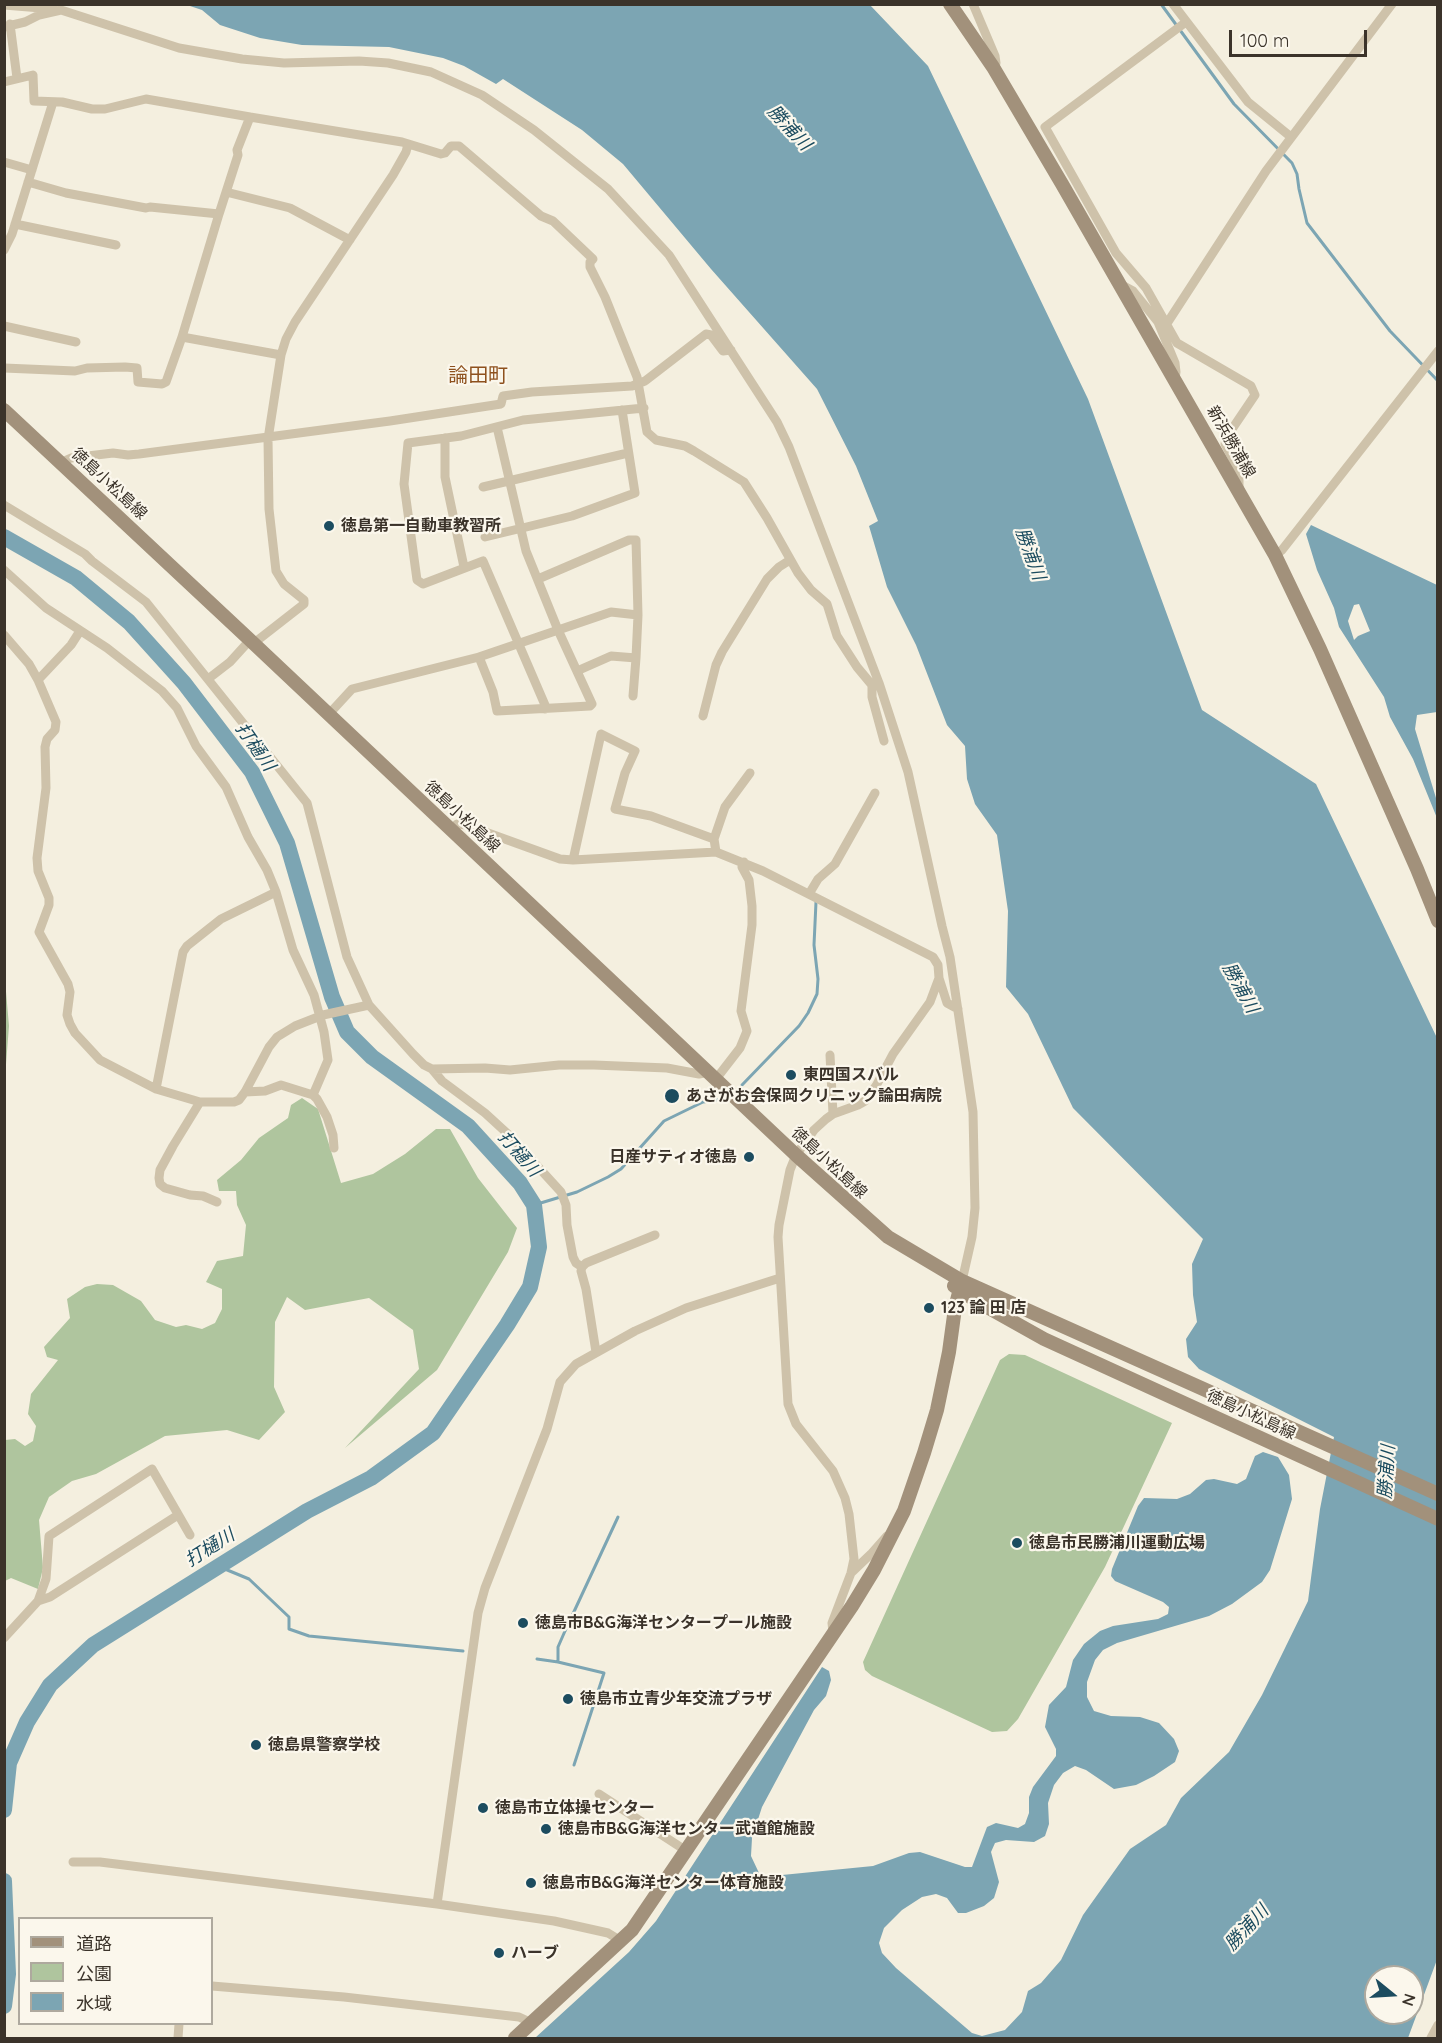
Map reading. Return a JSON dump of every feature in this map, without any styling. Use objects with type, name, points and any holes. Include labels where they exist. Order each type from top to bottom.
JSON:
[{"type":"main road","name":"新浜勝浦線","points":[[950,4],[993,67],[1175,378],[1275,555],[1334,680],[1417,869],[1437,921]]},
{"type":"main road","name":"徳島小松島線","points":[[4,410],[62,462],[796,1155],[873,1225],[937,1275],[981,1297],[1044,1339],[1437,1518]]},
{"type":"main road","points":[[515,2038],[632,1930],[852,1606],[874,1570],[916,1480],[937,1410],[949,1352],[954,1308],[961,1286]]},
{"type":"main road","name":"徳島小松島線","points":[[981,1297],[1437,1494]]},
{"type":"street","points":[[973,4],[995,56],[996,63],[993,67]]},
{"type":"street","points":[[1173,4],[1248,102],[1291,136]]},
{"type":"street","points":[[1165,328],[1266,171],[1392,4]]},
{"type":"street","points":[[4,5],[61,10],[179,48],[242,59],[284,63],[359,61],[410,66],[431,72],[482,94],[543,137],[588,172],[622,203],[669,255],[777,422],[789,447],[908,772],[950,957],[967,1060],[975,1148],[974,1217],[961,1286]]},
{"type":"street","points":[[17,78],[8,26],[61,10]]},
{"type":"street","points":[[1175,378],[1175,363],[1160,310],[1146,288],[1116,253],[1045,127],[1186,22]]},
{"type":"street","points":[[4,82],[33,75],[34,102],[53,102],[105,109],[146,99],[343,131],[408,144],[441,154],[452,146],[459,146],[541,216],[553,221],[593,259],[590,267],[614,318],[638,384],[647,432],[656,440],[685,446],[744,482],[804,581],[827,604],[837,636],[857,668],[875,684]]},
{"type":"street","points":[[4,250],[15,224],[53,102]]},
{"type":"street","points":[[4,368],[75,370],[137,368],[138,382],[162,384],[166,382],[238,155],[237,150],[250,117]]},
{"type":"street","points":[[208,679],[252,641],[304,604],[304,600],[284,584],[276,571],[269,509],[268,439],[281,355],[295,322],[397,168],[408,144]]},
{"type":"street","points":[[4,162],[32,170]]},
{"type":"street","points":[[28,182],[66,193],[135,206],[219,214]]},
{"type":"street","points":[[226,192],[275,202],[350,240]]},
{"type":"street","points":[[15,224],[116,245]]},
{"type":"street","points":[[1120,284],[1133,291],[1177,343],[1251,386],[1255,395],[1226,438],[1225,444],[1239,471],[1239,489]]},
{"type":"street","points":[[4,326],[76,342]]},
{"type":"street","points":[[62,462],[71,458],[113,453],[128,455],[268,439],[501,404],[503,396],[532,392],[638,384],[706,334],[711,335],[723,351],[731,350]]},
{"type":"street","points":[[182,337],[281,355]]},
{"type":"street","points":[[1275,555],[1282,550],[1318,505],[1437,351]]},
{"type":"street","points":[[545,708],[483,561],[423,584],[417,580],[404,484],[408,443],[445,438],[538,418],[644,408]]},
{"type":"street","points":[[485,537],[572,516],[635,493],[622,410]]},
{"type":"street","points":[[478,657],[493,692],[497,711],[590,706],[591,704],[526,551],[497,427]]},
{"type":"street","points":[[445,438],[445,477],[464,567]]},
{"type":"street","points":[[483,487],[628,453]]},
{"type":"street","points":[[4,505],[85,554],[146,602],[307,803],[347,957],[367,1005],[424,1065],[432,1069],[442,1081],[485,1113],[509,1135],[561,1192],[566,1209],[573,1257],[582,1267]]},
{"type":"street","points":[[538,579],[629,540],[636,540],[639,615],[633,696]]},
{"type":"street","points":[[703,716],[716,665],[722,652],[767,579],[790,560]]},
{"type":"street","points":[[4,570],[28,593],[107,648],[162,691],[177,708],[196,746],[226,787],[248,837],[267,870],[284,914],[293,950],[321,1016],[328,1060],[313,1095]]},
{"type":"street","points":[[329,714],[352,689],[478,657],[611,612],[639,615]]},
{"type":"street","points":[[38,680],[71,645],[80,631]]},
{"type":"street","points":[[4,635],[29,664],[56,722],[55,730],[47,739],[45,747],[46,788],[37,858],[38,872],[50,905],[39,932],[68,984],[70,992],[67,1015],[75,1033],[100,1060],[156,1089],[200,1102],[234,1102],[239,1100],[277,1037],[295,1026],[321,1016],[367,1005]]},
{"type":"street","points":[[577,671],[611,656],[636,658]]},
{"type":"street","points":[[875,684],[874,706],[884,741]]},
{"type":"street","points":[[573,860],[601,734],[635,751],[615,809],[663,820],[714,839]]},
{"type":"street","points":[[716,852],[714,839],[725,807],[750,773]]},
{"type":"street","points":[[809,894],[818,879],[836,864],[875,793]]},
{"type":"street","points":[[452,830],[457,824],[466,825],[560,859],[716,852],[744,862],[925,951],[938,965]]},
{"type":"street","points":[[432,1069],[510,1070],[559,1065],[594,1065],[666,1068],[712,1076],[740,1048],[747,1031],[741,1011],[752,925],[752,906],[749,880],[742,867],[744,862]]},
{"type":"street","points":[[156,1089],[183,952],[187,946],[221,919],[276,892]]},
{"type":"street","points":[[945,941],[938,965],[939,978],[947,1004],[958,1009]]},
{"type":"street","points":[[833,1632],[832,1623],[854,1559],[849,1514],[845,1498],[832,1471],[796,1424],[788,1404],[779,1225],[790,1170],[796,1155],[814,1130],[834,1114],[865,1101],[893,1054],[930,1002],[939,978]]},
{"type":"street","points":[[830,1055],[834,1114]]},
{"type":"street","points":[[244,1092],[265,1091],[281,1085],[313,1095],[327,1117],[333,1135],[334,1148]]},
{"type":"street","points":[[200,1102],[160,1170],[159,1178],[165,1188],[203,1196],[217,1202]]},
{"type":"street","points":[[596,1352],[582,1267],[586,1263],[655,1235]]},
{"type":"street","points":[[437,1904],[478,1613],[485,1588],[547,1429],[560,1382],[576,1364],[596,1352],[686,1308],[780,1278]]},
{"type":"street","points":[[4,1638],[38,1601],[46,1579],[49,1536],[152,1469],[190,1535]]},
{"type":"street","points":[[38,1601],[50,1597],[178,1515]]},
{"type":"street","points":[[851,1573],[873,1553],[886,1536],[893,1532]]},
{"type":"street","points":[[599,1794],[685,1850]]},
{"type":"street","points":[[73,1862],[100,1862],[437,1904],[554,1921],[608,1933],[621,1941]]},
{"type":"street","points":[[213,1986],[344,1997],[519,2017],[531,2023]]},
{"type":"green space","points":[[4,980],[9,1026],[5,1077]]},
{"type":"green space","points":[[302,1098],[318,1109],[341,1183],[373,1174],[405,1154],[436,1129],[450,1129],[478,1178],[517,1228],[508,1252],[437,1370],[345,1448],[419,1369],[413,1330],[369,1298],[305,1310],[287,1297],[275,1322],[274,1387],[285,1412],[259,1440],[227,1430],[165,1436],[96,1474],[72,1481],[49,1497],[39,1520],[43,1568],[38,1589],[11,1578],[5,1581],[5,1440],[15,1439],[25,1446],[33,1441],[36,1426],[28,1414],[31,1394],[58,1360],[47,1357],[44,1347],[70,1318],[67,1299],[85,1287],[97,1284],[113,1285],[141,1301],[155,1320],[176,1327],[186,1325],[202,1329],[215,1323],[222,1309],[222,1289],[206,1282],[217,1261],[243,1256],[246,1225],[237,1205],[236,1191],[219,1191],[217,1180],[241,1160],[259,1138],[288,1118],[291,1105]]},
{"type":"green space","name":"徳島市民勝浦川運動広場","points":[[1009,1354],[1025,1355],[1172,1423],[1105,1567],[1018,1719],[1007,1731],[992,1732],[872,1676],[865,1670],[863,1662],[1000,1360]]},
{"type":"water","name":"勝浦川","points":[[187,5],[870,5],[928,66],[1088,399],[1202,710],[1316,784],[1437,1038],[1438,1957],[1424,1995],[1424,1965],[1364,1965],[1364,2025],[1413,2025],[1408,2038],[535,2038],[629,1952],[656,1921],[822,1667],[829,1671],[831,1680],[826,1696],[814,1710],[762,1807],[752,1838],[751,1856],[759,1873],[772,1876],[873,1866],[909,1853],[920,1852],[965,1867],[972,1867],[987,1827],[996,1823],[1018,1828],[1025,1824],[1033,1787],[1056,1756],[1056,1749],[1045,1727],[1049,1705],[1066,1687],[1073,1660],[1084,1644],[1100,1631],[1113,1626],[1158,1619],[1168,1614],[1169,1607],[1163,1602],[1115,1581],[1111,1576],[1138,1506],[1144,1498],[1177,1499],[1190,1494],[1206,1480],[1214,1479],[1237,1484],[1246,1479],[1255,1456],[1263,1452],[1278,1457],[1289,1475],[1292,1499],[1270,1570],[1262,1582],[1232,1604],[1209,1616],[1117,1643],[1103,1650],[1095,1660],[1087,1682],[1087,1697],[1094,1711],[1111,1716],[1140,1717],[1159,1723],[1174,1739],[1179,1751],[1175,1762],[1136,1785],[1114,1789],[1086,1770],[1075,1766],[1063,1773],[1054,1785],[1048,1803],[1049,1824],[1045,1836],[1034,1842],[1006,1840],[995,1843],[991,1852],[999,1882],[994,1898],[984,1906],[966,1913],[958,1913],[947,1898],[936,1894],[922,1897],[902,1910],[884,1928],[879,1943],[882,1953],[896,1968],[972,2033],[982,2036],[1005,2030],[1022,2012],[1028,1991],[1041,1983],[1061,1960],[1083,1915],[1130,1849],[1166,1825],[1181,1798],[1229,1752],[1262,1695],[1308,1601],[1320,1509],[1334,1437],[1199,1369],[1188,1357],[1186,1339],[1197,1322],[1192,1264],[1203,1239],[1073,1108],[1028,1014],[1006,987],[1008,911],[997,835],[975,804],[967,779],[965,746],[947,725],[916,645],[887,587],[869,526],[878,521],[856,466],[817,389],[711,269],[623,164],[582,130],[503,79],[496,84],[464,66],[443,58],[389,47],[302,45],[260,38],[220,25],[202,10]]},
{"type":"water","points":[[1311,525],[1437,585],[1437,712],[1417,715],[1415,729],[1436,798],[1437,796],[1437,818],[1413,759],[1390,717],[1384,697],[1339,627],[1306,534]],"holes":[[[1359,604],[1370,631],[1354,640],[1348,621],[1354,605]]]},
{"type":"waterway","points":[[1161,4],[1234,104],[1292,163],[1297,174],[1307,223],[1390,331],[1438,381]]},
{"type":"waterway","name":"打樋川","points":[[4,537],[76,578],[129,622],[184,683],[252,772],[287,843],[332,997],[347,1032],[372,1057],[468,1126],[520,1183],[534,1205],[539,1247],[530,1287],[507,1325],[433,1433],[371,1478],[307,1511],[93,1645],[50,1685],[27,1722],[9,1763],[4,1810]]},
{"type":"waterway","points":[[742,1085],[799,1026],[817,994],[818,979],[814,945],[816,902]]},
{"type":"waterway","points":[[534,1205],[577,1192],[608,1177],[621,1169],[664,1121],[703,1102],[718,1100]]},
{"type":"waterway","points":[[558,1661],[558,1647],[618,1517]]},
{"type":"waterway","points":[[220,1567],[249,1579],[289,1617],[289,1629],[309,1636],[463,1651]]},
{"type":"waterway","points":[[537,1659],[604,1673],[574,1765]]},
{"type":"waterway","name":"打樋川","points":[[4,1881],[8,1974],[4,2006]]},
{"type":"place","name":"徳島第一自動車教習所","points":[[329,526]]},
{"type":"place","name":"東四国スバル","points":[[791,1075]]},
{"type":"place","name":"あさがお会保岡クリニック論田病院","points":[[672,1096]]},
{"type":"place","name":"日産サティオ徳島","points":[[749,1157]]},
{"type":"place","name":"123 論 田 店","points":[[929,1308]]},
{"type":"place","name":"徳島市民勝浦川運動広場","points":[[1017,1543]]},
{"type":"place","name":"徳島市B&G海洋センタープール施設","points":[[523,1623]]},
{"type":"place","name":"徳島市立青少年交流プラザ","points":[[568,1699]]},
{"type":"place","name":"徳島県警察学校","points":[[256,1745]]},
{"type":"place","name":"徳島市立体操センター","points":[[483,1808]]},
{"type":"place","name":"徳島市B&G海洋センター武道館施設","points":[[546,1829]]},
{"type":"place","name":"徳島市B&G海洋センター体育施設","points":[[531,1883]]},
{"type":"place","name":"ハーブ","points":[[499,1953]]},
{"type":"district","name":"論田町","points":[[478,376]]}]
